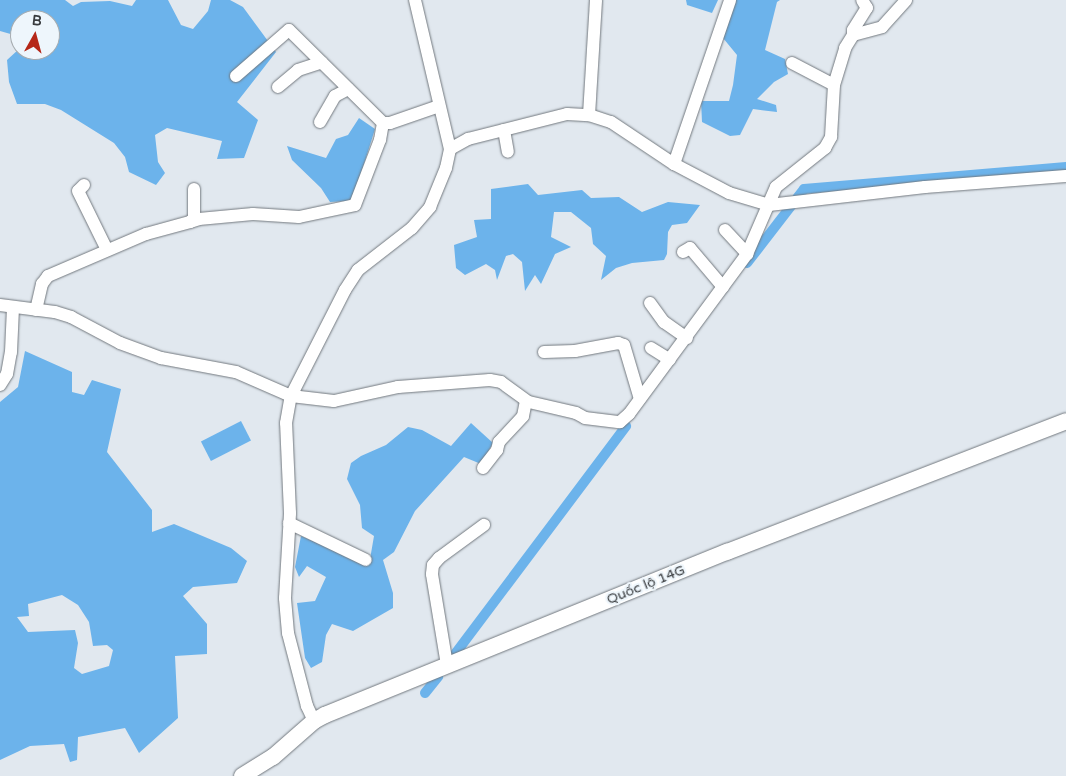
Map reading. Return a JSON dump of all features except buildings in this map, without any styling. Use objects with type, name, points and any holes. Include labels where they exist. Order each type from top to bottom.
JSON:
[{"type":"main road","name":"Quốc lộ 14G","points":[[242,776],[273,757],[314,721],[727,552],[1066,421]]},
{"type":"street","points":[[314,721],[306,706],[288,633],[285,598],[289,523],[286,423],[291,396],[345,290],[358,270],[412,228],[430,207],[446,168],[450,149],[415,0]]},
{"type":"street","points":[[589,115],[596,0]]},
{"type":"street","points":[[674,164],[730,0]]},
{"type":"street","points":[[0,305],[71,317],[120,343],[161,358],[236,372],[291,396],[334,401],[398,387],[490,380],[501,382],[526,401],[585,418],[620,422],[629,414],[687,338],[747,254],[776,187],[825,148],[831,137],[834,85],[845,48],[853,34],[853,30],[867,8],[862,0]]},
{"type":"street","points":[[853,34],[882,26],[903,1]]},
{"type":"street","points":[[236,76],[289,30],[383,123]]},
{"type":"street","points":[[278,87],[298,70],[322,62]]},
{"type":"street","points":[[792,63],[834,85]]},
{"type":"street","points":[[320,122],[335,96],[348,89]]},
{"type":"street","points":[[383,123],[439,106]]},
{"type":"street","points":[[450,149],[468,139],[567,114],[589,115],[611,122],[674,164],[729,193],[768,205],[925,187],[1066,176]]},
{"type":"street","points":[[36,310],[44,279],[76,262],[146,234],[199,219],[253,214],[299,217],[355,204],[380,140],[383,123]]},
{"type":"street","points":[[504,130],[508,152]]},
{"type":"street","points":[[84,185],[78,191],[106,250]]},
{"type":"street","points":[[190,222],[194,218],[194,189]]},
{"type":"street","points":[[725,230],[747,254]]},
{"type":"street","points":[[683,252],[690,248],[723,287]]},
{"type":"street","points":[[650,303],[664,322],[687,338]]},
{"type":"street","points":[[0,385],[8,374],[12,352],[13,308]]},
{"type":"street","points":[[544,352],[575,351],[618,344],[624,345],[640,398]]},
{"type":"street","points":[[651,348],[670,360]]},
{"type":"street","points":[[483,468],[497,450],[499,442],[523,416],[526,401]]},
{"type":"street","points":[[289,523],[366,560]]},
{"type":"street","points":[[447,665],[432,574],[433,565],[439,558],[484,525]]},
{"type":"shaded area","points":[[0,0],[65,0],[73,6],[81,2],[110,1],[132,6],[136,0],[168,0],[181,25],[193,29],[208,11],[211,0],[230,0],[243,7],[276,52],[237,102],[258,120],[244,158],[217,159],[222,141],[167,128],[155,135],[158,162],[165,173],[156,185],[129,172],[125,157],[114,143],[61,110],[45,104],[17,104],[9,82],[7,60],[10,57],[10,60],[60,60],[60,10],[10,10],[10,34],[0,31]]},
{"type":"shaded area","points":[[686,0],[718,0],[712,13],[687,5]]},
{"type":"shaded area","points":[[735,0],[780,0],[777,2],[765,50],[785,59],[788,74],[774,82],[757,99],[776,105],[777,112],[753,109],[740,135],[730,136],[702,122],[701,101],[729,101],[737,55],[723,38]]},
{"type":"shaded area","points":[[359,118],[375,129],[354,196],[350,201],[330,202],[321,188],[292,160],[287,146],[326,158],[336,139],[348,135]]},
{"type":"shaded area","points":[[528,184],[538,195],[582,190],[591,198],[619,197],[642,212],[668,202],[700,205],[687,223],[672,225],[668,232],[667,254],[664,260],[632,263],[616,268],[601,280],[606,256],[593,244],[591,228],[571,212],[554,212],[551,237],[571,247],[555,254],[541,284],[535,275],[525,291],[522,262],[513,254],[506,256],[497,280],[495,270],[486,264],[465,275],[456,268],[454,245],[477,237],[474,220],[491,219],[491,189]]},
{"type":"shaded area","points":[[25,351],[72,372],[72,392],[84,395],[92,380],[121,389],[107,452],[152,510],[152,532],[174,524],[231,548],[247,561],[237,583],[193,587],[183,596],[207,624],[207,654],[175,656],[178,718],[139,753],[125,728],[78,737],[77,760],[70,762],[64,744],[30,746],[0,760],[0,402],[18,387]],"holes":[[[62,595],[78,605],[89,622],[93,646],[107,645],[113,650],[109,666],[82,674],[74,668],[78,643],[75,630],[28,632],[17,617],[29,616],[28,604]]]},
{"type":"shaded area","points":[[241,421],[251,441],[211,461],[201,441]]},
{"type":"shaded area","points":[[471,423],[493,443],[481,464],[464,457],[415,511],[394,552],[383,560],[393,593],[393,608],[353,631],[332,624],[326,635],[322,662],[311,668],[305,658],[297,603],[315,601],[326,577],[307,566],[299,577],[295,567],[301,536],[369,565],[374,536],[362,528],[360,505],[347,479],[351,463],[361,456],[386,445],[408,427],[422,430],[451,446]]},
{"type":"waterway","points":[[797,198],[804,189],[1066,167]]},
{"type":"waterway","points":[[747,263],[791,206]]},
{"type":"waterway","points":[[455,654],[626,426]]},
{"type":"waterway","points":[[425,693],[438,677]]}]
